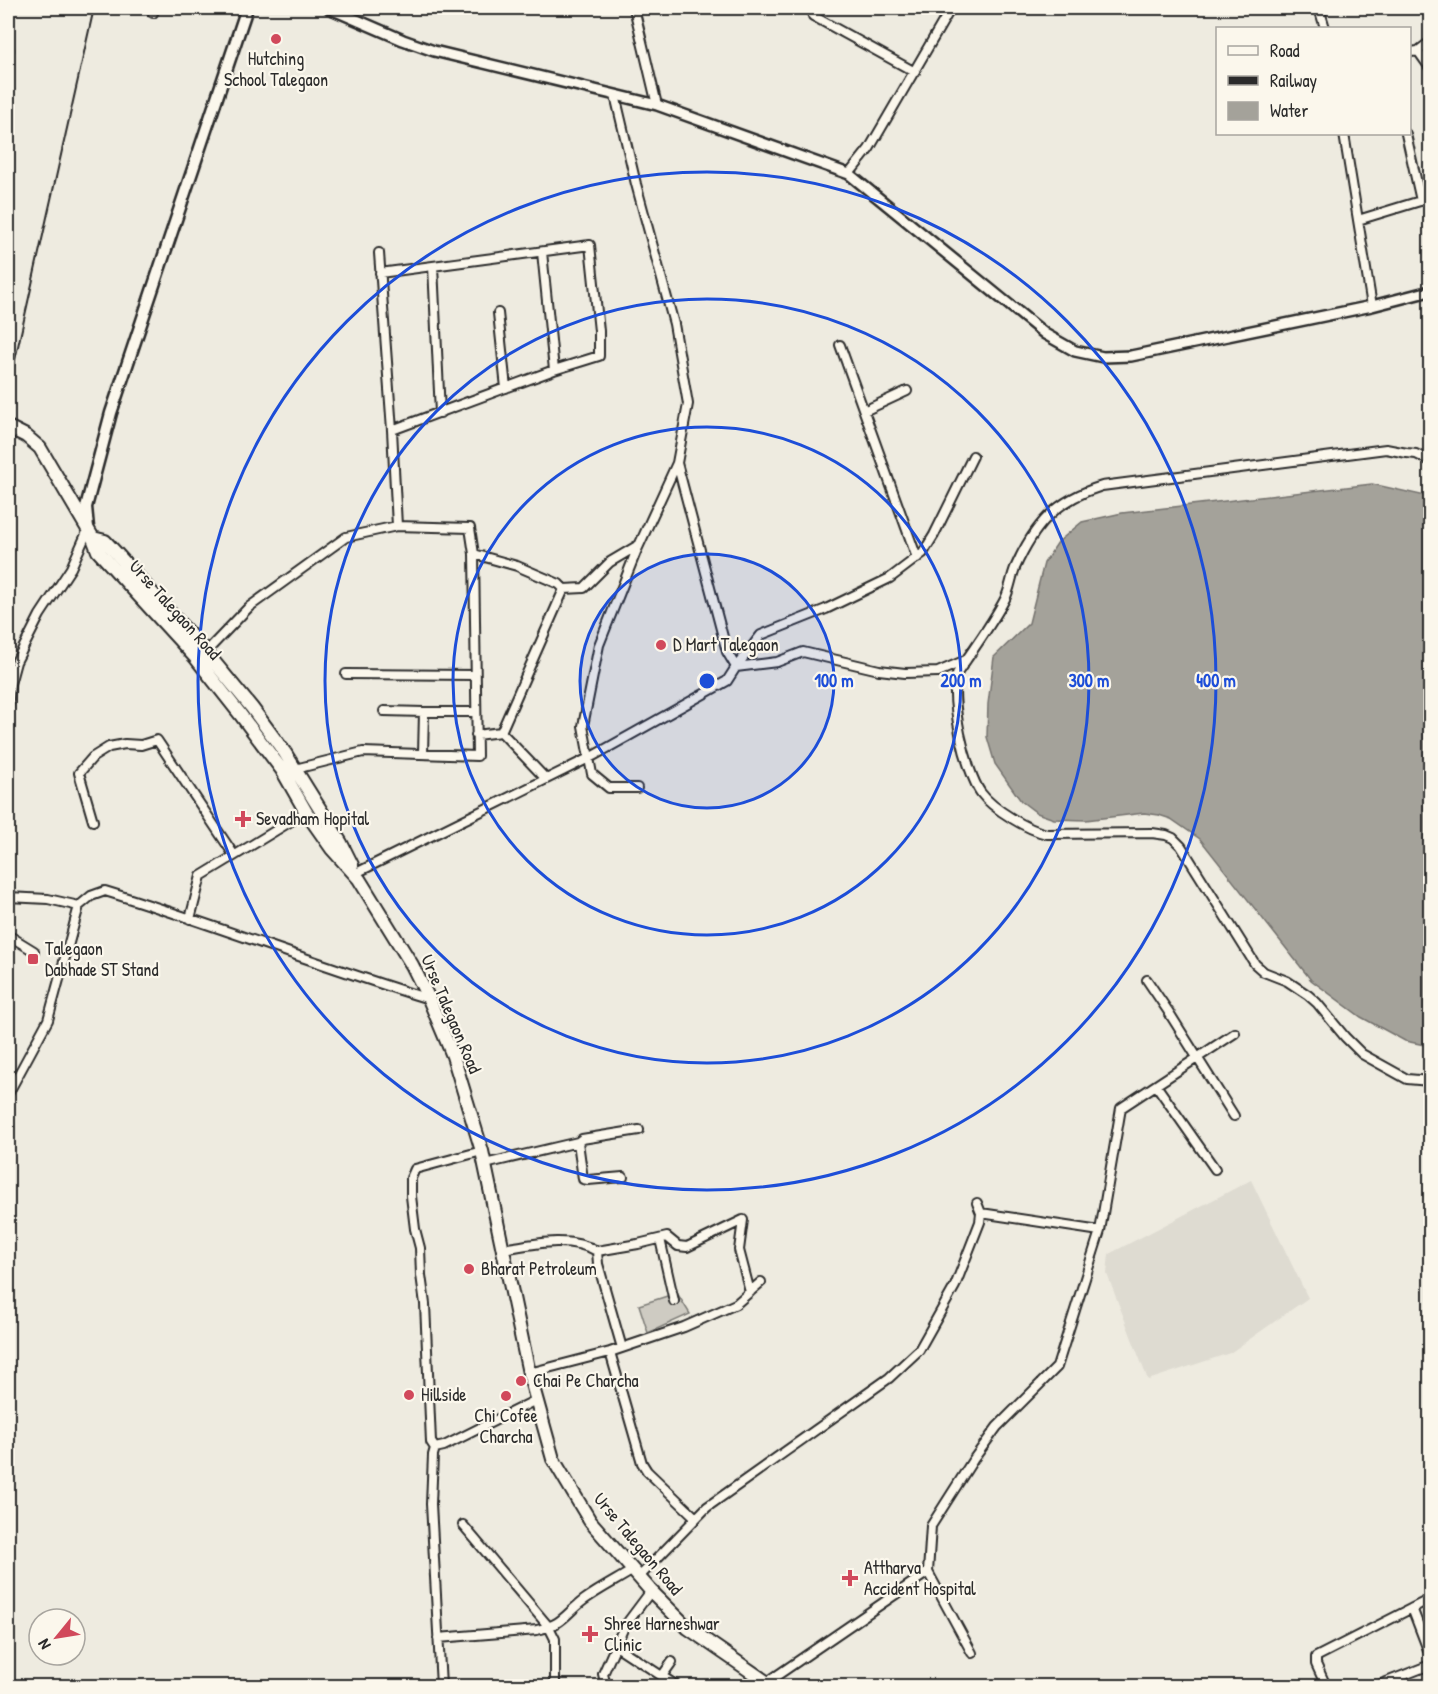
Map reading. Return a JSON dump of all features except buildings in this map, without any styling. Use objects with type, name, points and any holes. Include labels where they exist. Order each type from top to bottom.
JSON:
[{"type":"highway","name":"Urse Talegaon Road","points":[[8,427],[26,436],[40,448],[95,536],[98,551],[202,657],[282,771],[306,812],[332,849],[357,876],[412,965],[453,1056],[482,1151],[529,1373],[553,1459],[590,1521],[651,1591],[688,1628],[769,1684]]},
{"type":"highway","points":[[202,657],[252,708],[295,769],[341,843],[357,876]]},
{"type":"main road","points":[[95,536],[86,507],[111,413],[247,8]]},
{"type":"street","points":[[329,8],[434,51],[657,105],[849,174],[1045,334],[1075,351],[1103,357],[1131,356],[1372,306],[1431,291]]},
{"type":"street","points":[[634,8],[657,105]]},
{"type":"street","points":[[849,174],[869,149],[951,8]]},
{"type":"street","points":[[1319,8],[1324,27]]},
{"type":"street","points":[[813,16],[915,72]]},
{"type":"street","points":[[1431,42],[1414,52],[1431,68]]},
{"type":"street","points":[[615,94],[636,184],[674,324],[688,404],[677,463],[639,545],[599,645],[583,726],[592,774],[609,788],[637,789]]},
{"type":"street","points":[[1344,135],[1372,306]]},
{"type":"street","points":[[1407,135],[1421,201]]},
{"type":"street","points":[[1358,220],[1431,198]]},
{"type":"street","points":[[380,273],[590,245],[599,331],[599,356],[554,370],[392,430]]},
{"type":"street","points":[[542,252],[554,370]]},
{"type":"street","points":[[379,253],[397,526]]},
{"type":"street","points":[[433,266],[440,412]]},
{"type":"street","points":[[498,314],[506,388]]},
{"type":"street","points":[[840,345],[917,558]]},
{"type":"street","points":[[864,411],[907,392]]},
{"type":"street","points":[[1431,461],[1416,454],[1386,449],[1102,486],[1083,492],[1053,510],[1035,530],[1014,569],[1008,595],[966,660],[955,680],[954,692],[958,726],[968,764],[974,781],[991,803],[1024,826],[1047,834],[1152,833],[1173,838],[1191,860],[1255,964],[1264,972],[1287,981],[1308,995],[1362,1054],[1407,1078],[1431,1081]]},
{"type":"street","points":[[357,876],[589,758],[727,681],[761,634],[826,609],[890,578],[923,553],[973,456]]},
{"type":"street","points":[[677,463],[728,652],[736,667]]},
{"type":"street","points":[[202,657],[249,607],[346,537],[397,526],[470,528],[474,554],[477,756],[363,752],[295,769]]},
{"type":"street","points":[[8,712],[10,684],[16,662],[40,615],[95,536]]},
{"type":"street","points":[[474,554],[517,566],[559,584],[564,589],[584,588],[610,562],[639,545]]},
{"type":"street","points":[[501,732],[564,589]]},
{"type":"street","points":[[736,667],[777,662],[802,652],[879,670],[905,673],[938,672],[966,660]]},
{"type":"street","points":[[346,674],[475,675]]},
{"type":"street","points":[[384,711],[476,712]]},
{"type":"street","points":[[423,754],[424,712]]},
{"type":"street","points":[[476,735],[501,732]]},
{"type":"street","points":[[501,732],[546,779]]},
{"type":"street","points":[[93,821],[79,773],[93,757],[109,747],[125,744],[141,745],[157,740],[234,855]]},
{"type":"street","points":[[190,920],[201,876],[306,812]]},
{"type":"street","points":[[8,1094],[48,1020],[79,906],[91,896],[105,891],[381,985],[429,999]]},
{"type":"street","points":[[8,897],[48,899],[79,906]]},
{"type":"street","points":[[8,935],[34,951]]},
{"type":"street","points":[[1147,980],[1234,1116]]},
{"type":"street","points":[[972,1653],[928,1572],[931,1526],[997,1427],[1057,1367],[1100,1231],[1121,1108],[1235,1033]]},
{"type":"street","points":[[1156,1084],[1215,1169]]},
{"type":"street","points":[[485,1164],[578,1142],[582,1139],[639,1130]]},
{"type":"street","points":[[578,1142],[583,1179],[623,1177]]},
{"type":"street","points":[[441,1686],[431,1504],[435,1448],[431,1442],[425,1304],[411,1178],[414,1169],[482,1151]]},
{"type":"street","points":[[438,1638],[537,1630],[559,1623],[584,1600],[636,1574],[707,1507],[889,1378],[919,1350],[954,1286],[980,1222],[981,1213],[977,1203]]},
{"type":"street","points":[[981,1213],[1100,1231]]},
{"type":"street","points":[[503,1249],[539,1243],[571,1243],[587,1246],[597,1251],[667,1237],[678,1246],[687,1247],[743,1220],[739,1250],[750,1292]]},
{"type":"street","points":[[660,1239],[674,1301]]},
{"type":"street","points":[[597,1251],[598,1264],[622,1348]]},
{"type":"street","points":[[529,1373],[609,1352],[684,1327],[736,1304],[761,1282]]},
{"type":"street","points":[[609,1352],[642,1463],[647,1471],[696,1518]]},
{"type":"street","points":[[435,1448],[444,1446],[536,1400]]},
{"type":"street","points":[[463,1525],[549,1627],[555,1638],[555,1686]]},
{"type":"street","points":[[769,1684],[928,1572]]},
{"type":"street","points":[[606,1686],[603,1674],[624,1628],[651,1591]]},
{"type":"street","points":[[1326,1686],[1316,1664],[1316,1657],[1431,1599]]},
{"type":"street","points":[[1412,1608],[1431,1655]]},
{"type":"street","points":[[616,1646],[677,1686]]},
{"type":"street","points":[[662,1676],[672,1662]]},
{"type":"street","points":[[1376,1686],[1431,1665]]},
{"type":"shaded area","points":[[1251,1180],[1308,1298],[1230,1353],[1148,1380],[1107,1274],[1109,1254]]},
{"type":"shaded area","points":[[677,1293],[690,1314],[648,1333],[639,1305]]},
{"type":"water","points":[[1372,484],[1430,497],[1430,1046],[1405,1041],[1361,1017],[1311,980],[1200,839],[1171,819],[1159,815],[1144,813],[1086,820],[1054,819],[1037,813],[1021,801],[995,764],[987,737],[988,704],[994,657],[1029,623],[1044,563],[1058,542],[1082,522],[1122,513]]},
{"type":"railway","points":[[8,391],[94,8]]},
{"type":"place","name":"Hutching School Talegaon","points":[[276,39]]},
{"type":"place","name":"D Mart Talegaon","points":[[661,645]]},
{"type":"place","name":"Sevadham Hopital","points":[[243,819]]},
{"type":"place","name":"Talegaon Dabhade ST Stand","points":[[33,959]]},
{"type":"place","name":"Bharat Petroleum","points":[[469,1269]]},
{"type":"place","name":"Chai Pe Charcha","points":[[521,1381]]},
{"type":"place","name":"Hillside","points":[[409,1395]]},
{"type":"place","name":"Chi Cofee Charcha","points":[[506,1396]]},
{"type":"place","name":"Attharva Accident Hospital","points":[[850,1578]]},
{"type":"place","name":"Shree Harneshwar Clinic","points":[[590,1634]]}]
